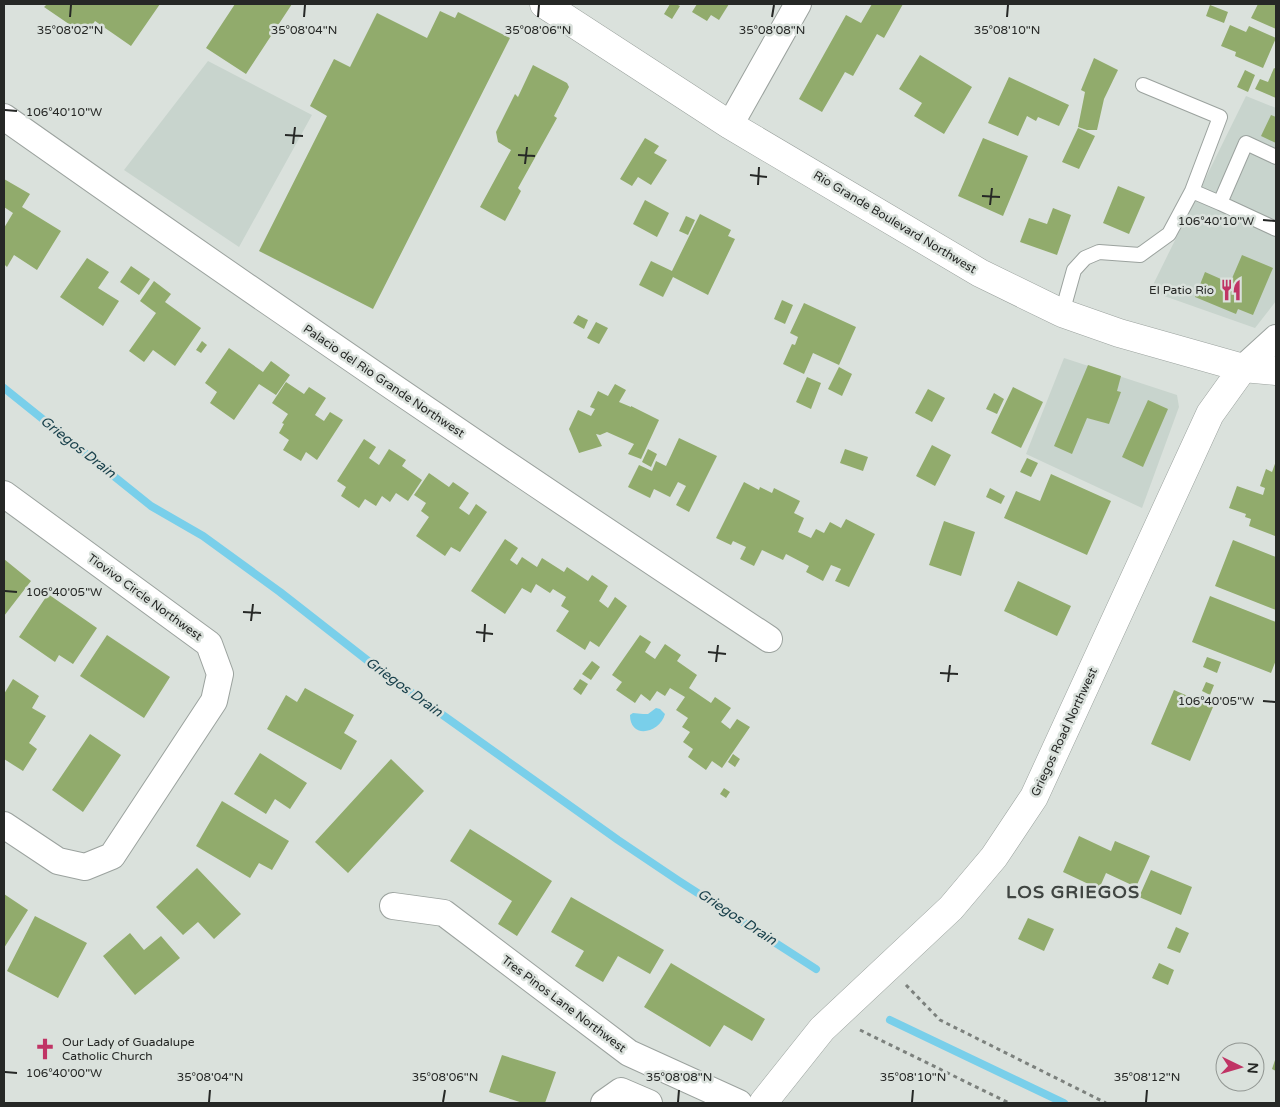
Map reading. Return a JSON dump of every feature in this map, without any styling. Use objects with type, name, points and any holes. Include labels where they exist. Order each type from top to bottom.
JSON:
[{"type":"main road","name":"Rio Grande Boulevard Northwest","points":[[544,4],[730,125],[980,273],[1062,313],[1119,333],[1244,368],[1276,371]]},
{"type":"main road","name":"Griegos Road Northwest","points":[[763,1103],[822,1029],[952,908],[994,857],[1034,797],[1210,414],[1244,368]]},
{"type":"street","points":[[730,125],[798,4]]},
{"type":"street","name":"Palacio del Rio Grande Northwest","points":[[4,118],[486,451],[769,639]]},
{"type":"street","name":"Griegos Road Northwest","points":[[1244,368],[1276,338]]},
{"type":"street","name":"Tiovivo Circle Northwest","points":[[4,494],[209,644],[220,674],[214,701],[112,856],[85,867],[58,861],[4,825]]},
{"type":"street","name":"Tres Pinos Lane Northwest","points":[[393,906],[444,913],[629,1053],[739,1103]]},
{"type":"street","points":[[604,1103],[622,1091],[650,1103]]},
{"type":"lane","points":[[1062,313],[1074,270],[1085,258],[1099,252],[1140,254],[1169,234],[1192,191],[1220,117],[1143,85]]},
{"type":"lane","points":[[1220,203],[1246,143],[1276,157]]},
{"type":"lane","points":[[1192,191],[1276,229]]},
{"type":"path","points":[[888,966],[940,1020],[1106,1103]]},
{"type":"path","points":[[834,1017],[1009,1103]]},
{"type":"shaded area","points":[[208,61],[312,115],[239,247],[124,170]]},
{"type":"shaded area","points":[[1246,96],[1276,108],[1276,301],[1255,328],[1150,291]]},
{"type":"shaded area","points":[[1064,358],[1177,395],[1179,407],[1142,508],[1026,454]]},
{"type":"water","points":[[656,708],[665,714],[662,721],[652,729],[640,731],[631,723],[630,715],[633,713],[648,714]]},
{"type":"building","points":[[47,4],[160,4],[131,46],[95,21],[85,35],[44,7]]},
{"type":"building","points":[[235,4],[292,4],[246,74],[206,48]]},
{"type":"building","points":[[670,4],[680,6],[672,19],[664,14]]},
{"type":"building","points":[[697,4],[729,4],[719,20],[711,15],[707,21],[692,12]]},
{"type":"building","points":[[872,4],[903,4],[884,38],[877,34],[853,76],[845,72],[822,112],[799,99],[846,15],[861,23]]},
{"type":"building","points":[[1258,4],[1276,4],[1276,29],[1251,18]]},
{"type":"building","points":[[1210,5],[1228,12],[1224,23],[1206,16]]},
{"type":"building","points":[[440,11],[455,18],[458,12],[510,38],[373,309],[259,251],[327,116],[310,106],[334,59],[350,67],[377,13],[427,38]]},
{"type":"building","points":[[1230,25],[1246,32],[1249,26],[1276,38],[1263,68],[1235,56],[1236,52],[1221,46]]},
{"type":"building","points":[[920,55],[972,87],[944,134],[914,116],[922,103],[899,89]]},
{"type":"building","points":[[1094,58],[1118,70],[1104,99],[1097,130],[1087,130],[1078,127],[1085,92],[1081,90]]},
{"type":"building","points":[[533,65],[567,83],[569,87],[554,116],[557,118],[518,188],[521,191],[505,221],[480,207],[511,150],[498,142],[496,132],[515,94],[518,97]]},
{"type":"building","points":[[1274,68],[1276,69],[1276,98],[1255,89],[1260,79],[1268,82]]},
{"type":"building","points":[[1245,70],[1255,75],[1248,92],[1237,87]]},
{"type":"building","points":[[1009,77],[1069,105],[1059,126],[1038,117],[1036,121],[1027,116],[1018,136],[988,123]]},
{"type":"building","points":[[1271,115],[1276,117],[1276,143],[1261,136]]},
{"type":"building","points":[[1078,128],[1095,136],[1079,169],[1062,162]]},
{"type":"building","points":[[645,138],[659,146],[654,153],[667,160],[651,185],[638,177],[632,186],[620,179]]},
{"type":"building","points":[[983,138],[1028,156],[1003,216],[958,196]]},
{"type":"building","points":[[4,179],[30,194],[22,207],[61,231],[37,270],[14,255],[7,267],[4,264],[4,228],[13,213],[4,207]]},
{"type":"building","points":[[1118,186],[1145,197],[1129,234],[1103,223]]},
{"type":"building","points":[[645,200],[669,213],[657,237],[633,224]]},
{"type":"building","points":[[1053,208],[1071,215],[1057,255],[1020,242],[1029,218],[1047,224]]},
{"type":"building","points":[[700,214],[731,230],[728,236],[735,239],[708,295],[673,277],[663,297],[639,285],[651,261],[672,271]]},
{"type":"building","points":[[686,216],[695,220],[688,235],[679,231]]},
{"type":"building","name":"El Patio Rio","points":[[1242,255],[1273,268],[1253,315],[1238,309],[1236,314],[1195,297],[1205,272],[1230,283]]},
{"type":"building","points":[[87,258],[109,272],[98,288],[119,301],[103,326],[60,297]]},
{"type":"building","points":[[131,266],[150,279],[139,295],[120,282]]},
{"type":"building","points":[[154,281],[171,294],[165,302],[201,328],[175,366],[153,350],[144,362],[129,351],[156,313],[140,301]]},
{"type":"building","points":[[782,300],[793,305],[785,324],[774,319]]},
{"type":"building","points":[[804,303],[856,327],[839,365],[813,353],[804,374],[783,364],[792,344],[795,345],[798,337],[790,333]]},
{"type":"building","points":[[578,315],[588,320],[584,329],[573,323]]},
{"type":"building","points":[[596,322],[608,328],[599,344],[587,338]]},
{"type":"building","points":[[202,341],[207,345],[201,353],[196,350]]},
{"type":"building","points":[[229,348],[263,372],[271,361],[290,375],[276,395],[259,384],[234,420],[210,403],[217,392],[205,383]]},
{"type":"building","points":[[1088,365],[1121,376],[1117,391],[1121,392],[1109,424],[1087,418],[1072,454],[1054,446]]},
{"type":"building","points":[[839,367],[852,374],[842,396],[828,389]]},
{"type":"building","points":[[807,377],[821,383],[811,409],[796,402]]},
{"type":"building","points":[[286,382],[304,394],[309,387],[326,398],[315,415],[324,421],[330,412],[343,420],[317,460],[306,452],[301,461],[283,450],[289,440],[279,433],[284,424],[282,423],[288,414],[272,403]]},
{"type":"building","points":[[615,384],[626,390],[619,402],[659,420],[641,459],[628,454],[634,444],[607,432],[600,435],[596,434],[602,446],[579,453],[569,429],[578,410],[591,416],[595,409],[590,407],[598,391],[608,396]]},
{"type":"building","points":[[1013,387],[1043,402],[1021,448],[991,433]]},
{"type":"building","points":[[928,389],[945,398],[932,422],[915,413]]},
{"type":"building","points":[[994,393],[1004,399],[997,414],[986,409]]},
{"type":"building","points":[[1148,400],[1168,409],[1143,467],[1122,457]]},
{"type":"building","points":[[679,438],[717,456],[689,512],[676,505],[686,486],[678,482],[670,497],[654,489],[650,498],[628,487],[639,465],[652,471],[656,461],[666,466]]},
{"type":"building","points":[[364,439],[376,447],[369,458],[379,465],[389,449],[406,460],[402,466],[422,480],[408,501],[396,493],[390,502],[382,496],[376,506],[365,499],[359,508],[341,496],[346,487],[337,481]]},
{"type":"building","points":[[932,445],[951,455],[935,486],[916,476]]},
{"type":"building","points":[[648,449],[657,454],[651,467],[642,462]]},
{"type":"building","points":[[845,449],[868,457],[863,471],[840,463]]},
{"type":"building","points":[[1027,458],[1038,463],[1031,477],[1020,472]]},
{"type":"building","points":[[1276,461],[1275,536],[1249,526],[1251,519],[1245,517],[1246,514],[1229,508],[1237,486],[1263,495],[1265,488],[1260,486],[1266,469],[1272,472]]},
{"type":"building","points":[[429,473],[449,487],[453,482],[469,493],[459,508],[469,515],[476,504],[487,512],[460,552],[451,547],[445,556],[416,536],[429,517],[421,511],[426,503],[414,495]]},
{"type":"building","points":[[1051,474],[1111,501],[1087,555],[1004,518],[1016,491],[1040,501]]},
{"type":"building","points":[[744,482],[759,490],[760,487],[772,493],[774,488],[800,501],[794,513],[804,518],[798,532],[811,538],[816,529],[824,533],[830,522],[841,528],[846,519],[875,534],[849,587],[835,581],[841,569],[831,565],[823,581],[806,572],[809,566],[786,554],[783,560],[762,550],[754,566],[740,559],[746,547],[733,541],[731,545],[716,538]]},
{"type":"building","points":[[990,488],[1005,496],[1001,504],[986,497]]},
{"type":"building","points":[[944,521],[975,532],[961,576],[929,565]]},
{"type":"building","points":[[505,539],[518,548],[510,560],[517,565],[522,557],[537,567],[542,558],[564,572],[567,567],[588,581],[592,575],[608,586],[599,601],[608,608],[615,597],[627,606],[599,647],[590,641],[585,650],[556,631],[569,611],[561,606],[566,597],[553,589],[550,593],[536,584],[531,593],[522,588],[505,614],[471,591]]},
{"type":"building","points":[[1233,540],[1276,557],[1276,610],[1215,586]]},
{"type":"building","points":[[4,559],[31,581],[4,616]]},
{"type":"building","points":[[1018,581],[1071,606],[1057,636],[1004,611]]},
{"type":"building","points":[[48,594],[97,628],[73,664],[59,655],[55,662],[19,637]]},
{"type":"building","points":[[1210,596],[1276,622],[1276,660],[1271,673],[1192,642]]},
{"type":"building","points":[[107,635],[170,677],[144,718],[80,676]]},
{"type":"building","points":[[640,635],[651,642],[645,652],[655,659],[665,644],[681,655],[677,661],[697,675],[689,688],[711,703],[715,697],[731,708],[721,722],[730,729],[737,719],[750,727],[722,768],[712,761],[706,770],[688,757],[693,749],[683,742],[690,732],[682,727],[688,718],[676,710],[685,697],[670,688],[665,696],[657,691],[650,701],[641,694],[635,703],[616,690],[622,682],[612,675]]},
{"type":"building","points":[[1207,657],[1221,662],[1217,673],[1203,667]]},
{"type":"building","points":[[592,661],[600,667],[591,680],[582,674]]},
{"type":"building","points":[[13,679],[39,696],[32,708],[46,716],[29,743],[37,749],[23,771],[4,759],[4,694]]},
{"type":"building","points":[[580,679],[588,684],[581,695],[573,689]]},
{"type":"building","points":[[1206,682],[1214,685],[1210,695],[1202,691]]},
{"type":"building","points":[[305,688],[354,715],[344,733],[357,741],[341,770],[267,729],[286,695],[297,702]]},
{"type":"building","points":[[1174,690],[1213,707],[1190,761],[1151,744]]},
{"type":"building","points":[[90,734],[121,755],[83,812],[52,790]]},
{"type":"building","points":[[260,753],[307,783],[290,809],[275,799],[266,814],[234,794]]},
{"type":"building","points":[[733,754],[740,759],[735,767],[728,762]]},
{"type":"building","points":[[391,759],[424,791],[348,873],[315,842]]},
{"type":"building","points":[[724,788],[730,792],[726,798],[720,794]]},
{"type":"building","points":[[222,801],[289,841],[272,870],[259,863],[250,878],[196,846]]},
{"type":"building","points":[[470,829],[552,881],[517,936],[498,924],[512,901],[450,861]]},
{"type":"building","points":[[1079,836],[1111,851],[1115,841],[1150,856],[1136,887],[1106,873],[1099,889],[1063,872]]},
{"type":"building","points":[[197,868],[241,914],[214,939],[198,922],[183,935],[156,907]]},
{"type":"building","points":[[1151,870],[1192,887],[1181,915],[1139,897]]},
{"type":"building","points":[[4,894],[28,910],[4,948]]},
{"type":"building","points":[[571,897],[664,950],[650,974],[618,956],[603,982],[575,966],[584,951],[551,932]]},
{"type":"building","points":[[35,916],[87,943],[58,998],[7,971]]},
{"type":"building","points":[[1028,918],[1054,929],[1044,951],[1018,939]]},
{"type":"building","points":[[1176,927],[1189,933],[1180,953],[1167,948]]},
{"type":"building","points":[[130,933],[144,950],[161,936],[180,958],[135,995],[103,956]]},
{"type":"building","points":[[671,963],[765,1019],[752,1041],[724,1025],[710,1047],[644,1007]]},
{"type":"building","points":[[1159,963],[1174,970],[1168,985],[1152,978]]},
{"type":"building","points":[[502,1055],[556,1072],[545,1103],[523,1103],[489,1092]]},
{"type":"building","points":[[1276,1057],[1276,1071],[1272,1069]]},
{"type":"waterway","name":"Griegos Drain","points":[[4,388],[151,506],[203,536],[280,592],[381,671],[618,840],[816,969]]},
{"type":"waterway","name":"Griegos Drain","points":[[890,1020],[1064,1103]]},
{"type":"place","name":"El Patio Rio","points":[[1231,290]]},
{"type":"place","name":"Our Lady of Guadalupe Catholic Church","points":[[45,1049]]},
{"type":"district","name":"LOS GRIEGOS","points":[[1073,892]]}]
